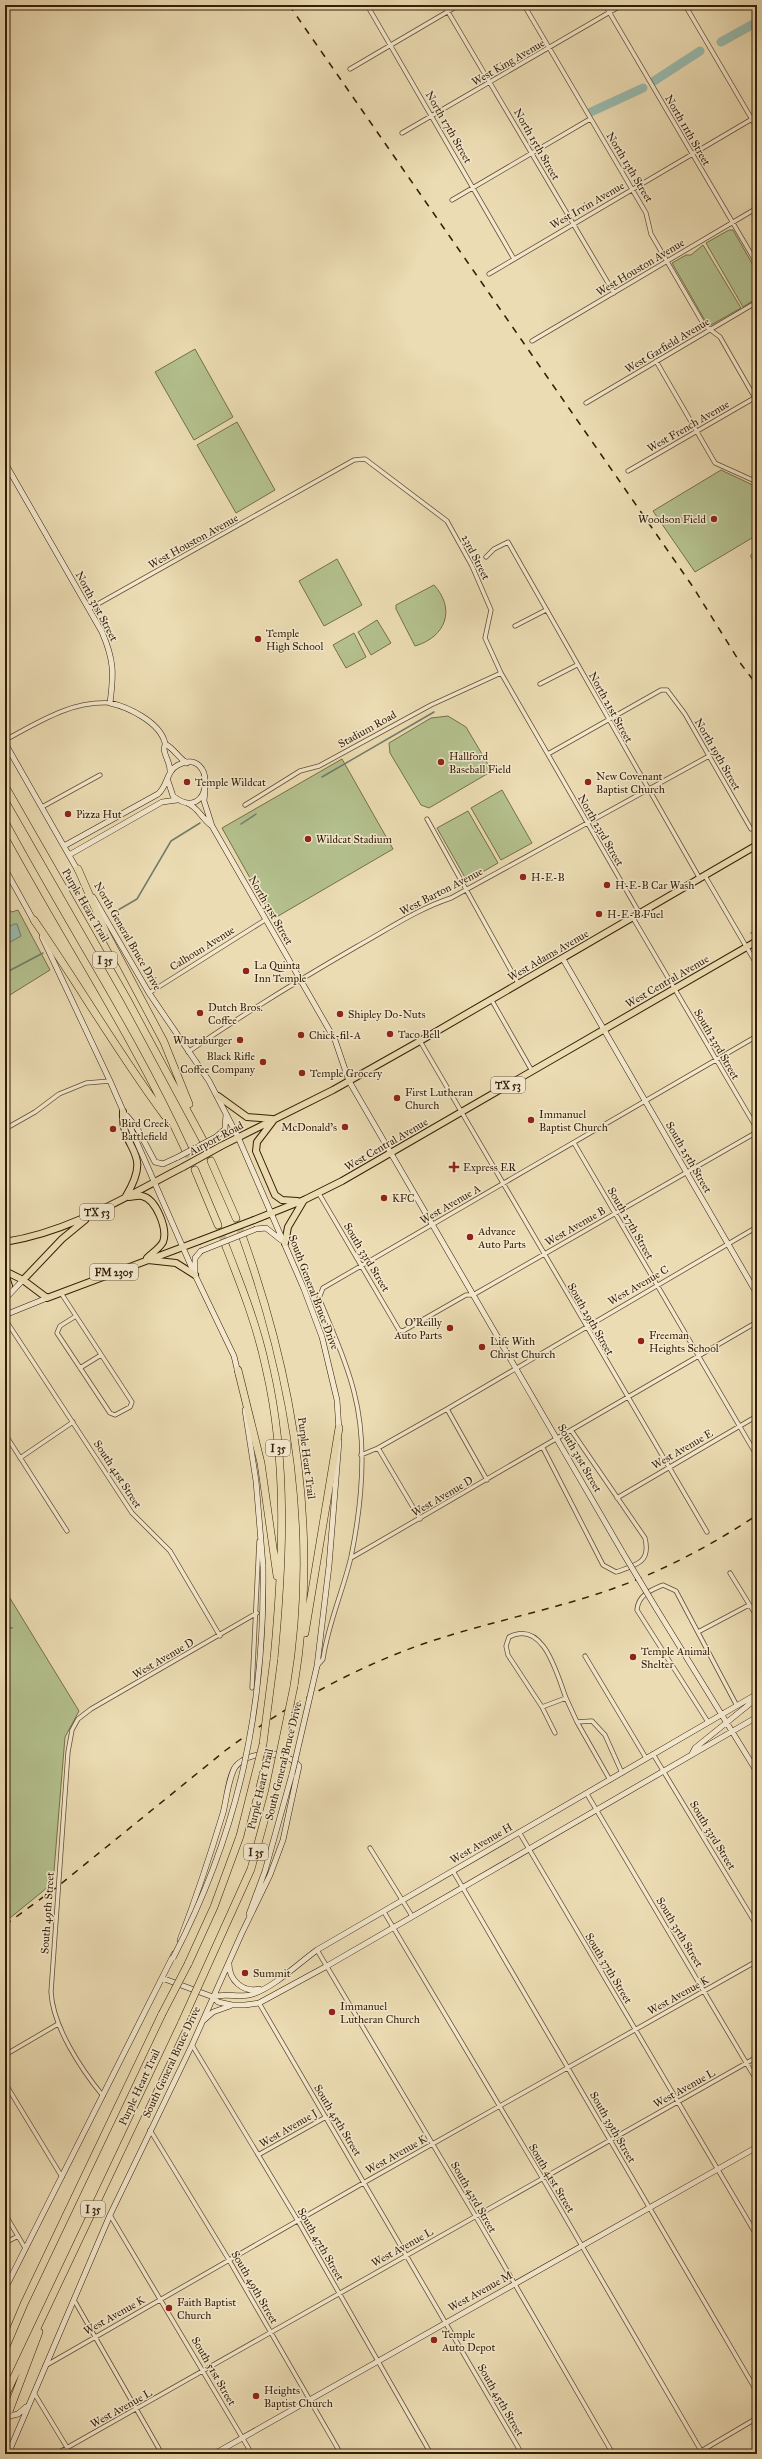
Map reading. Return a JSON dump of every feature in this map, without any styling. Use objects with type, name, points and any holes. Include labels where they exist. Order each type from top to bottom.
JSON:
[{"type":"highway","name":"Purple Heart Trail","points":[[5,786],[128,999],[203,1139],[164,1042],[106,933],[78,869]]},
{"type":"highway","name":"I 35","points":[[5,822],[73,944],[123,1027],[186,1151]]},
{"type":"highway","points":[[34,920],[78,983],[136,1077],[178,1134]]},
{"type":"highway","points":[[211,1161],[236,1218]]},
{"type":"highway","points":[[195,1170],[218,1225]]},
{"type":"highway","name":"Purple Heart Trail","points":[[5,2396],[182,2022],[251,1869],[272,1792],[294,1686],[302,1625],[302,1502],[295,1436],[283,1369],[270,1319],[243,1238]]},
{"type":"highway","name":"Purple Heart Trail","points":[[5,2349],[24,2304],[214,1907],[240,1836],[263,1744],[280,1597],[282,1507],[276,1428],[260,1342],[225,1244]]},
{"type":"highway","points":[[238,1370],[261,1463],[280,1597]]},
{"type":"highway","points":[[294,1686],[312,1597],[339,1428]]},
{"type":"highway","points":[[5,2339],[24,2304]]},
{"type":"highway","points":[[8,2419],[35,2345],[45,2312]]},
{"type":"main road","name":"North 31st Street","points":[[5,463],[89,609],[112,654],[113,671],[110,703]]},
{"type":"main road","points":[[69,855],[162,802],[172,800],[196,800],[205,790],[207,780],[203,771],[198,766],[188,763],[165,744],[158,731],[140,714],[110,703]]},
{"type":"main road","name":"North General Bruce Drive","points":[[5,743],[149,992],[218,1096],[238,1137]]},
{"type":"main road","points":[[64,846],[158,794],[164,788],[170,773],[170,765],[164,749],[165,744]]},
{"type":"main road","points":[[170,773],[179,765],[188,763]]},
{"type":"main road","points":[[168,781],[170,791],[183,801]]},
{"type":"main road","name":"North 31st Street","points":[[205,790],[204,801],[212,826],[300,982],[335,1040],[349,1081],[390,1152]]},
{"type":"main road","name":"North 31st Street","points":[[183,801],[192,805],[205,821],[212,826]]},
{"type":"main road","name":"West Adams Avenue","points":[[349,1081],[757,845]]},
{"type":"main road","points":[[5,869],[34,920],[110,1081],[182,1247],[234,1356],[238,1370],[256,1480],[263,1566],[263,1627],[255,1707],[245,1764],[221,1852],[196,1912],[5,2289]]},
{"type":"main road","name":"West Central Avenue","points":[[182,1247],[304,1200],[461,1113],[757,941]]},
{"type":"main road","name":"South 25th Street","points":[[563,958],[603,1030],[757,1294]]},
{"type":"main road","name":"Airport Road","points":[[5,1242],[45,1233],[93,1214],[238,1137],[349,1081]]},
{"type":"main road","points":[[218,1096],[247,1117],[276,1119]]},
{"type":"main road","points":[[123,1112],[137,1128],[155,1162],[163,1164],[216,1137],[225,1129],[226,1113]]},
{"type":"main road","points":[[123,1112],[123,1126],[139,1162],[137,1176],[125,1197]]},
{"type":"main road","points":[[276,1119],[257,1142],[256,1151],[275,1195],[282,1200],[304,1200]]},
{"type":"main road","name":"South General Bruce Drive","points":[[8,2454],[33,2392],[110,2216],[197,2034],[240,1937],[265,1871],[292,1774],[317,1666],[335,1512],[340,1454],[337,1400],[322,1337],[285,1243],[238,1137]]},
{"type":"main road","name":"South 31st Street","points":[[390,1152],[623,1553],[757,1772]]},
{"type":"main road","points":[[125,1197],[142,1196],[156,1209],[162,1220],[164,1234],[163,1242],[145,1260]]},
{"type":"main road","points":[[285,1243],[288,1227],[304,1200]]},
{"type":"main road","name":"Airport Road","points":[[24,1280],[62,1240],[93,1214]]},
{"type":"main road","points":[[195,1275],[195,1258],[201,1250],[256,1229],[266,1228],[275,1232],[285,1243]]},
{"type":"main road","name":"FM 2305","points":[[5,1315],[182,1247]]},
{"type":"main road","points":[[145,1260],[176,1263],[195,1275]]},
{"type":"main road","points":[[5,1272],[24,1280],[47,1298]]},
{"type":"main road","points":[[5,1272],[9,1286],[5,1298]]},
{"type":"main road","points":[[5,1298],[24,1280]]},
{"type":"main road","name":"West Avenue H","points":[[213,1997],[220,1994],[252,1994],[264,1988],[317,1950],[757,1694]]},
{"type":"main road","points":[[692,1754],[695,1748],[757,1698]]},
{"type":"main road","name":"West Avenue H","points":[[162,1978],[213,1997],[218,2002],[232,2005],[259,2003],[328,1966],[663,1770],[757,1717]]},
{"type":"main road","points":[[173,1958],[199,1889],[224,1811],[235,1767],[241,1761],[262,1755],[285,1756],[300,1766],[283,1840],[270,1875],[240,1937]]},
{"type":"main road","points":[[229,1962],[229,1971],[239,1985],[251,1990],[264,1988]]},
{"type":"main road","points":[[197,2034],[205,2018],[213,2012],[232,2005]]},
{"type":"main road","name":"West Avenue M","points":[[214,2454],[581,2245],[757,2147]]},
{"type":"main road","points":[[5,2413],[8,2419],[18,2414],[28,2404]]},
{"type":"street","name":"North 17th Street","points":[[367,5],[474,187],[514,259]]},
{"type":"street","name":"North 15th Street","points":[[444,5],[614,293]]},
{"type":"street","points":[[350,69],[459,5]]},
{"type":"street","name":"North 13th Street","points":[[524,5],[550,47],[590,119],[633,189],[646,213],[651,234],[704,325],[720,337],[756,397]]},
{"type":"street","name":"North 11th Street","points":[[606,5],[692,155],[757,264]]},
{"type":"street","name":"West King Avenue","points":[[402,133],[622,5]]},
{"type":"street","points":[[685,5],[757,128]]},
{"type":"street","name":"West Irvin Avenue","points":[[489,274],[757,116]]},
{"type":"street","points":[[452,200],[590,119]]},
{"type":"street","name":"West Houston Avenue","points":[[532,341],[757,208]]},
{"type":"street","name":"West Garfield Avenue","points":[[586,403],[757,302]]},
{"type":"street","points":[[656,361],[715,463],[757,482]]},
{"type":"street","name":"West French Avenue","points":[[628,471],[756,397]]},
{"type":"street","name":"23rd Street","points":[[305,487],[354,460],[365,459],[446,521],[472,566],[491,610],[485,638],[501,673],[548,754]]},
{"type":"street","name":"West Houston Avenue","points":[[89,609],[305,487]]},
{"type":"street","name":"North 21st Street","points":[[486,557],[494,549],[508,542],[649,791],[757,965]]},
{"type":"street","points":[[753,556],[757,562]]},
{"type":"street","points":[[515,626],[546,610]]},
{"type":"street","points":[[540,684],[577,665]]},
{"type":"street","name":"Stadium Road","points":[[245,805],[300,770],[319,766],[431,705],[501,673]]},
{"type":"street","name":"North 19th Street","points":[[608,721],[661,690],[667,690],[685,714],[751,829]]},
{"type":"street","points":[[5,740],[59,711],[81,704],[110,703]]},
{"type":"street","points":[[548,754],[608,721]]},
{"type":"street","name":"North 23rd Street","points":[[548,754],[640,914]]},
{"type":"street","name":"West Barton Avenue","points":[[188,1052],[405,919],[465,890],[649,791],[709,756]]},
{"type":"street","points":[[42,807],[100,775]]},
{"type":"street","points":[[427,819],[465,890],[518,983]]},
{"type":"street","points":[[633,918],[674,988]]},
{"type":"street","name":"Calhoun Avenue","points":[[149,992],[265,920]]},
{"type":"street","name":"South 23rd Street","points":[[674,988],[757,1130]]},
{"type":"street","points":[[491,999],[532,1071]]},
{"type":"street","name":"West Avenue A","points":[[320,1292],[323,1288],[362,1265],[757,1036]]},
{"type":"street","name":"South 29th Street","points":[[420,1041],[585,1326],[707,1532]]},
{"type":"street","points":[[5,1129],[35,1112],[59,1094],[86,1083],[110,1081]]},
{"type":"street","name":"West Avenue B","points":[[402,1332],[466,1295],[473,1295],[544,1255],[757,1130]]},
{"type":"street","name":"South 27th Street","points":[[574,1143],[757,1456]]},
{"type":"street","name":"South 33rd Street","points":[[318,1192],[402,1332]]},
{"type":"street","name":"West Avenue C","points":[[361,1456],[447,1409],[585,1326],[757,1227]]},
{"type":"street","name":"South General Bruce Drive","points":[[317,1666],[323,1659],[350,1558],[360,1509],[361,1456],[354,1392],[319,1298],[320,1292]]},
{"type":"street","points":[[61,1293],[101,1354],[132,1402],[130,1407],[113,1416],[57,1333],[60,1326],[76,1316]]},
{"type":"street","name":"South 41st Street","points":[[5,1319],[132,1513],[170,1551],[220,1636]]},
{"type":"street","points":[[543,1448],[603,1565],[616,1572],[638,1564],[644,1558],[648,1549],[646,1538],[571,1430],[757,1322]]},
{"type":"street","points":[[80,1368],[101,1354]]},
{"type":"street","points":[[447,1409],[487,1480]]},
{"type":"street","name":"West Avenue E","points":[[617,1498],[757,1416]]},
{"type":"street","points":[[20,1458],[73,1422]]},
{"type":"street","name":"West Avenue D","points":[[350,1558],[543,1448],[571,1430]]},
{"type":"street","points":[[5,1434],[67,1531]]},
{"type":"street","points":[[378,1448],[420,1519]]},
{"type":"street","points":[[252,1688],[257,1613],[260,1520]]},
{"type":"street","points":[[730,1573],[757,1617]]},
{"type":"street","points":[[708,1722],[641,1619],[637,1610],[640,1598],[663,1585],[676,1591],[737,1707]]},
{"type":"street","points":[[698,1632],[749,1605]]},
{"type":"street","name":"West Avenue D","points":[[78,1719],[257,1613]]},
{"type":"street","points":[[555,1733],[542,1707],[508,1656],[506,1646],[509,1637],[517,1632],[527,1634],[546,1648],[577,1722],[610,1780]]},
{"type":"street","points":[[585,1656],[646,1758]]},
{"type":"street","points":[[542,1707],[566,1698]]},
{"type":"street","name":"South 49th Street","points":[[78,1719],[72,1730],[68,1752],[51,1992],[52,2007],[58,2024],[91,2082],[103,2096]]},
{"type":"street","points":[[577,1722],[592,1721],[605,1735],[622,1773]]},
{"type":"street","name":"South 33rd Street","points":[[653,1754],[757,1926]]},
{"type":"street","name":"South 35th Street","points":[[587,1794],[757,2080]]},
{"type":"street","name":"South 37th Street","points":[[519,1832],[635,2029],[679,2100],[757,2236]]},
{"type":"street","points":[[370,1848],[401,1901],[412,1916]]},
{"type":"street","name":"South 39th Street","points":[[452,1871],[569,2067],[757,2392]]},
{"type":"street","name":"South 41st Street","points":[[384,1912],[543,2179],[702,2452]]},
{"type":"street","name":"South 43rd Street","points":[[317,1950],[328,1966],[476,2217],[613,2454]]},
{"type":"street","name":"West Avenue K","points":[[45,2366],[365,2182],[757,1961]]},
{"type":"street","name":"South 45th Street","points":[[259,2003],[407,2254],[522,2454]]},
{"type":"street","points":[[5,2055],[58,2024]]},
{"type":"street","name":"South 47th Street","points":[[192,2044],[298,2221],[432,2454]]},
{"type":"street","name":"West Avenue L","points":[[56,2454],[757,2057]]},
{"type":"street","points":[[5,2083],[62,2177]]},
{"type":"street","name":"West Avenue J","points":[[258,2155],[326,2117]]},
{"type":"street","name":"South 49th Street","points":[[150,2130],[229,2260],[342,2454]]},
{"type":"street","points":[[5,2214],[25,2248]]},
{"type":"street","name":"South 51st Street","points":[[110,2216],[161,2299],[252,2454]]},
{"type":"street","points":[[5,2243],[18,2236]]},
{"type":"street","points":[[74,2299],[94,2337],[162,2454]]},
{"type":"street","points":[[33,2392],[71,2454]]},
{"type":"street","points":[[696,2454],[702,2452],[757,2418]]},
{"type":"green space","points":[[729,230],[733,230],[757,272],[757,298],[743,307],[706,243]]},
{"type":"green space","points":[[703,245],[741,308],[711,325],[707,324],[672,263],[686,255],[691,255]]},
{"type":"green space","points":[[195,349],[233,417],[194,440],[155,372]]},
{"type":"green space","points":[[237,422],[275,490],[236,513],[197,445]]},
{"type":"green space","name":"Woodson Field","points":[[721,470],[757,487],[757,535],[695,572],[653,511]]},
{"type":"green space","points":[[337,559],[362,605],[324,626],[299,581]]},
{"type":"green space","points":[[434,585],[441,594],[445,603],[446,612],[444,621],[434,636],[426,642],[415,646],[396,609],[396,605]]},
{"type":"green space","points":[[377,620],[391,643],[371,655],[358,632]]},
{"type":"green space","points":[[354,633],[366,657],[346,668],[333,645]]},
{"type":"green space","name":"Hallford Baseball Field","points":[[448,716],[466,727],[492,771],[429,808],[421,805],[390,753],[389,743],[431,718]]},
{"type":"green space","name":"Wildcat Stadium","points":[[342,759],[393,849],[273,919],[222,828]]},
{"type":"green space","points":[[502,790],[532,843],[501,860],[471,808]]},
{"type":"green space","points":[[468,811],[498,863],[467,881],[437,828]]},
{"type":"green space","points":[[8,909],[12,912],[18,910],[50,970],[5,998],[5,911]]},
{"type":"green space","points":[[5,1590],[79,1711],[65,1737],[53,1883],[5,1922]]},
{"type":"water","points":[[17,924],[21,936],[5,945],[5,929]]},
{"type":"waterway","points":[[721,42],[757,22]]},
{"type":"waterway","points":[[654,81],[700,51]]},
{"type":"waterway","points":[[591,112],[643,88]]},
{"type":"waterway","points":[[322,777],[434,712]]},
{"type":"waterway","points":[[241,824],[256,814]]},
{"type":"waterway","points":[[113,913],[137,899],[171,841],[200,823]]},
{"type":"waterway","points":[[751,933],[757,929]]},
{"type":"waterway","points":[[5,973],[43,953]]},
{"type":"waterway","points":[[5,1626],[12,1628]]},
{"type":"tunnel","points":[[204,1142],[211,1161]]},
{"type":"tunnel","points":[[186,1151],[195,1170]]},
{"type":"tunnel","points":[[236,1218],[243,1238]]},
{"type":"tunnel","points":[[218,1225],[225,1244]]},
{"type":"railway","points":[[289,5],[693,587],[741,664],[757,685]]},
{"type":"railway","points":[[5,1925],[57,1887],[226,1750],[295,1704],[319,1690],[369,1666],[420,1645],[468,1630],[588,1597],[631,1582],[668,1566],[723,1537],[757,1515]]},
{"type":"place","name":"Woodson Field","points":[[714,519]]},
{"type":"place","name":"Temple High School","points":[[258,639]]},
{"type":"place","name":"Hallford Baseball Field","points":[[441,762]]},
{"type":"place","name":"Temple Wildcat","points":[[187,782]]},
{"type":"place","name":"New Covenant Baptist Church","points":[[588,782]]},
{"type":"place","name":"Pizza Hut","points":[[68,814]]},
{"type":"place","name":"Wildcat Stadium","points":[[308,839]]},
{"type":"place","name":"H-E-B","points":[[523,877]]},
{"type":"place","name":"H-E-B Car Wash","points":[[607,885]]},
{"type":"place","name":"H-E-B Fuel","points":[[599,914]]},
{"type":"place","name":"La Quinta Inn Temple","points":[[246,971]]},
{"type":"place","name":"Dutch Bros. Coffee","points":[[200,1013]]},
{"type":"place","name":"Shipley Do-Nuts","points":[[340,1014]]},
{"type":"place","name":"Taco Bell","points":[[390,1034]]},
{"type":"place","name":"Chick-fil-A","points":[[301,1035]]},
{"type":"place","name":"Whataburger","points":[[240,1040]]},
{"type":"place","name":"Black Rifle Coffee Company","points":[[263,1062]]},
{"type":"place","name":"Temple Grocery","points":[[302,1073]]},
{"type":"place","name":"First Lutheran Church","points":[[397,1098]]},
{"type":"place","name":"Immanuel Baptist Church","points":[[531,1120]]},
{"type":"place","name":"McDonald's","points":[[345,1127]]},
{"type":"place","name":"Bird Creek Battlefield","points":[[113,1129]]},
{"type":"place","name":"Express ER","points":[[454,1167]]},
{"type":"place","name":"KFC","points":[[384,1198]]},
{"type":"place","name":"Advance Auto Parts","points":[[470,1237]]},
{"type":"place","name":"O'Reilly Auto Parts","points":[[450,1328]]},
{"type":"place","name":"Freeman Heights School","points":[[641,1341]]},
{"type":"place","name":"Life With Christ Church","points":[[482,1347]]},
{"type":"place","name":"Temple Animal Shelter","points":[[633,1657]]},
{"type":"place","name":"Summit","points":[[245,1973]]},
{"type":"place","name":"Immanuel Lutheran Church","points":[[332,2012]]},
{"type":"place","name":"Faith Baptist Church","points":[[169,2308]]},
{"type":"place","name":"Temple Auto Depot","points":[[434,2340]]},
{"type":"place","name":"Heights Baptist Church","points":[[256,2396]]}]
